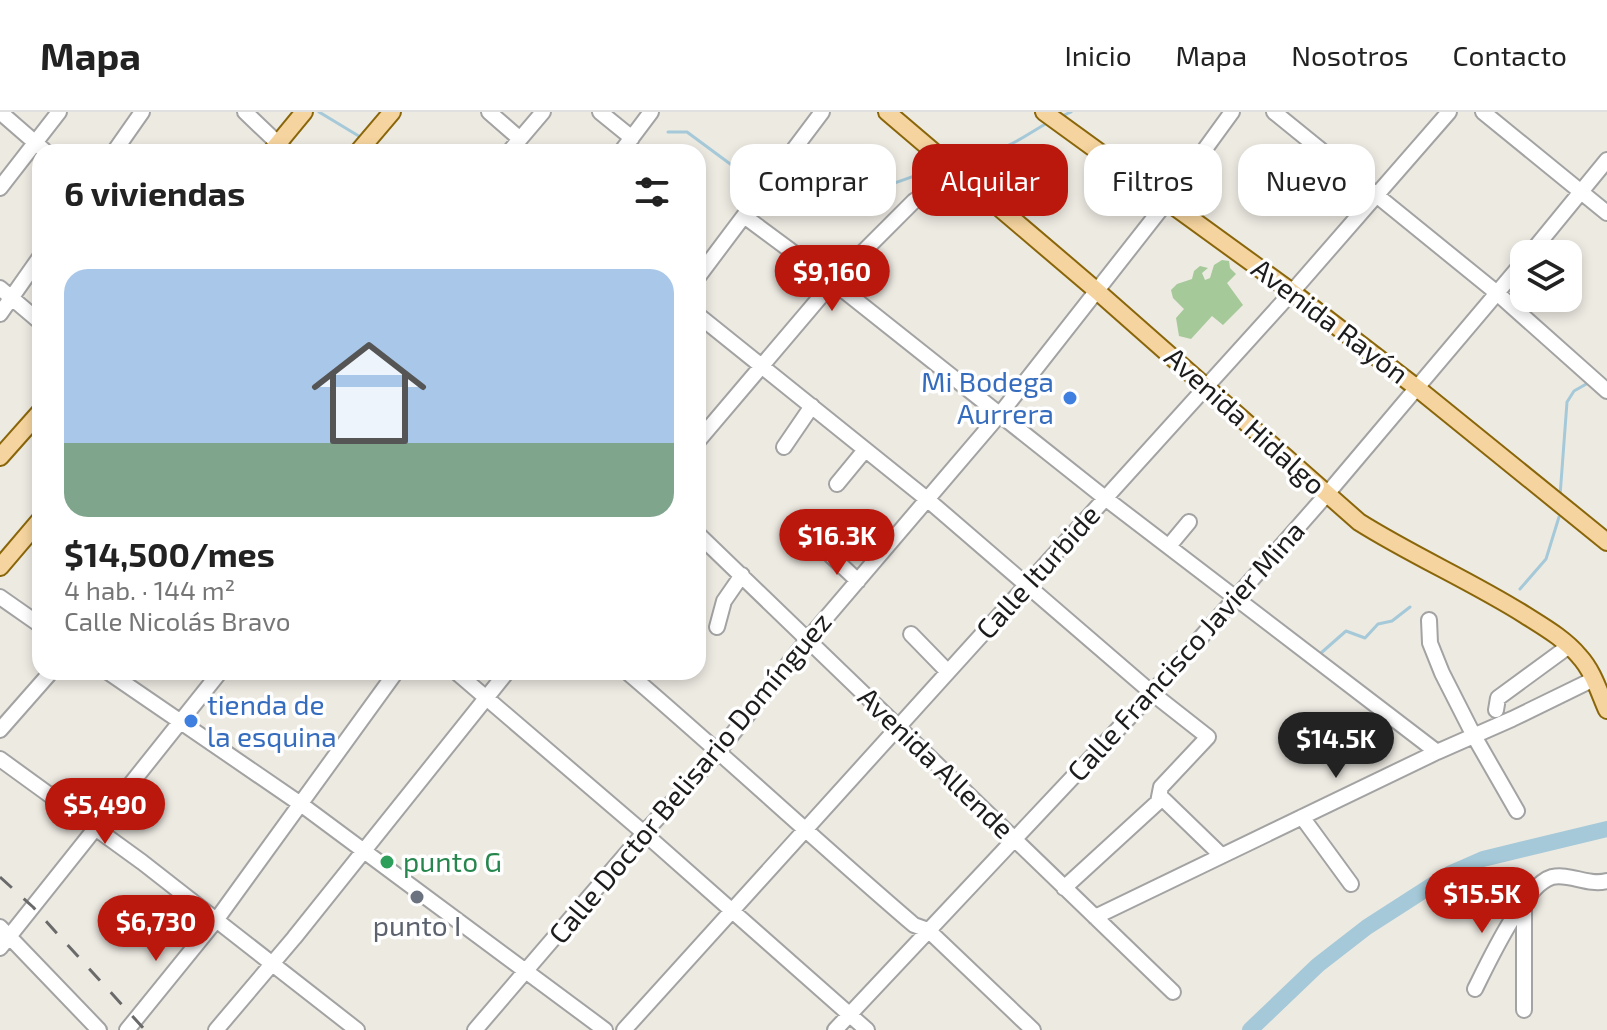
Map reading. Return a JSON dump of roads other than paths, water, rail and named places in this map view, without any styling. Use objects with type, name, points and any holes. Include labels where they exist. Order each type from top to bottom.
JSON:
[{"type":"main road","points":[[365,144],[392,112]]},
{"type":"main road","name":"Avenida Hidalgo","points":[[887,112],[924,144]]},
{"type":"main road","name":"Avenida Rayón","points":[[1045,113],[1089,144]]},
{"type":"main road","points":[[282,144],[301,116]]},
{"type":"main road","name":"Avenida Hidalgo","points":[[1008,216],[1359,522],[1400,548],[1511,606],[1569,646],[1601,676],[1607,710]]},
{"type":"main road","name":"Avenida Rayón","points":[[1190,216],[1417,388],[1607,542]]},
{"type":"main road","points":[[0,457],[32,421]]},
{"type":"main road","points":[[0,567],[32,529]]},
{"type":"street","points":[[0,112],[37,144]]},
{"type":"street","points":[[42,144],[59,112]]},
{"type":"street","points":[[120,144],[142,112]]},
{"type":"street","points":[[245,112],[274,144]]},
{"type":"street","points":[[489,112],[520,139]]},
{"type":"street","points":[[516,144],[543,112]]},
{"type":"street","points":[[600,112],[632,138]]},
{"type":"street","points":[[627,144],[651,112]]},
{"type":"street","points":[[797,144],[822,112]]},
{"type":"street","name":"Calle Doctor Belisario Domínguez","points":[[1209,144],[1232,112]]},
{"type":"street","points":[[1274,112],[1313,144]]},
{"type":"street","name":"Calle Iturbide","points":[[1375,194],[1449,112]]},
{"type":"street","points":[[1483,112],[1607,213]]},
{"type":"street","points":[[0,188],[32,155]]},
{"type":"street","points":[[1541,240],[1607,160]]},
{"type":"street","points":[[1375,194],[1497,293],[1607,391]]},
{"type":"street","points":[[706,432],[833,282],[912,203]]},
{"type":"street","points":[[706,266],[744,216],[1437,752]]},
{"type":"street","name":"Calle Doctor Belisario Domínguez","points":[[475,1030],[644,833],[719,751],[808,639],[1000,414],[1156,216]]},
{"type":"street","name":"Calle Iturbide","points":[[624,1030],[1292,292],[1356,216]]},
{"type":"street","points":[[0,314],[6,293],[32,265]]},
{"type":"street","name":"Calle Francisco Javier Mina","points":[[835,1030],[1237,599],[1510,278]]},
{"type":"street","points":[[6,293],[32,315]]},
{"type":"street","points":[[706,322],[928,500],[1152,693],[1208,737],[1161,787],[1158,802],[1064,888]]},
{"type":"street","points":[[784,447],[812,406]]},
{"type":"street","points":[[837,484],[865,450]]},
{"type":"street","points":[[1169,546],[1189,522]]},
{"type":"street","name":"Avenida Allende","points":[[706,541],[1173,992]]},
{"type":"street","points":[[825,550],[858,581]]},
{"type":"street","points":[[717,627],[724,601],[742,575]]},
{"type":"street","points":[[0,597],[32,619]]},
{"type":"street","points":[[1429,620],[1430,643],[1474,736],[1517,811]]},
{"type":"street","points":[[911,634],[948,672]]},
{"type":"street","points":[[1496,710],[1498,698],[1569,646]]},
{"type":"street","points":[[1095,917],[1601,676]]},
{"type":"street","points":[[0,730],[44,680]]},
{"type":"street","points":[[120,680],[302,805],[605,1030]]},
{"type":"street","points":[[0,948],[5,931],[94,828],[214,680]]},
{"type":"street","points":[[127,1030],[217,919],[390,680]]},
{"type":"street","points":[[466,680],[867,1030]]},
{"type":"street","points":[[216,1030],[500,680]]},
{"type":"street","points":[[636,680],[914,925],[928,930],[1033,1030]]},
{"type":"street","points":[[0,759],[217,919],[357,1030]]},
{"type":"street","points":[[1160,796],[1222,856]]},
{"type":"street","points":[[1302,817],[1351,884]]},
{"type":"street","points":[[1475,989],[1509,924],[1547,879],[1562,876],[1591,883],[1607,881]]},
{"type":"street","points":[[1524,903],[1524,1010]]},
{"type":"street","points":[[5,931],[99,1030]]},
{"type":"waterway","points":[[319,112],[362,138]]},
{"type":"waterway","points":[[1060,117],[1071,112]]},
{"type":"waterway","points":[[1011,144],[1049,122]]},
{"type":"waterway","points":[[668,132],[687,132],[703,144]]},
{"type":"waterway","points":[[706,146],[730,164]]},
{"type":"waterway","points":[[896,182],[912,177]]},
{"type":"waterway","points":[[1560,496],[1567,402],[1574,391],[1588,383]]},
{"type":"waterway","points":[[1520,589],[1546,559],[1559,517]]},
{"type":"waterway","points":[[1321,653],[1346,631],[1365,638],[1378,624],[1392,621],[1410,607]]},
{"type":"waterway","points":[[1250,1030],[1318,965],[1367,927],[1451,873],[1483,859],[1607,829]]},
{"type":"railway","points":[[0,877],[33,907],[145,1030]]},
{"type":"place","name":"Mi Bodega Aurrera","points":[[1070,398]]},
{"type":"place","name":"tienda de la esquina","points":[[191,721]]},
{"type":"place","name":"punto G","points":[[387,862]]},
{"type":"place","name":"punto I","points":[[417,897]]}]
